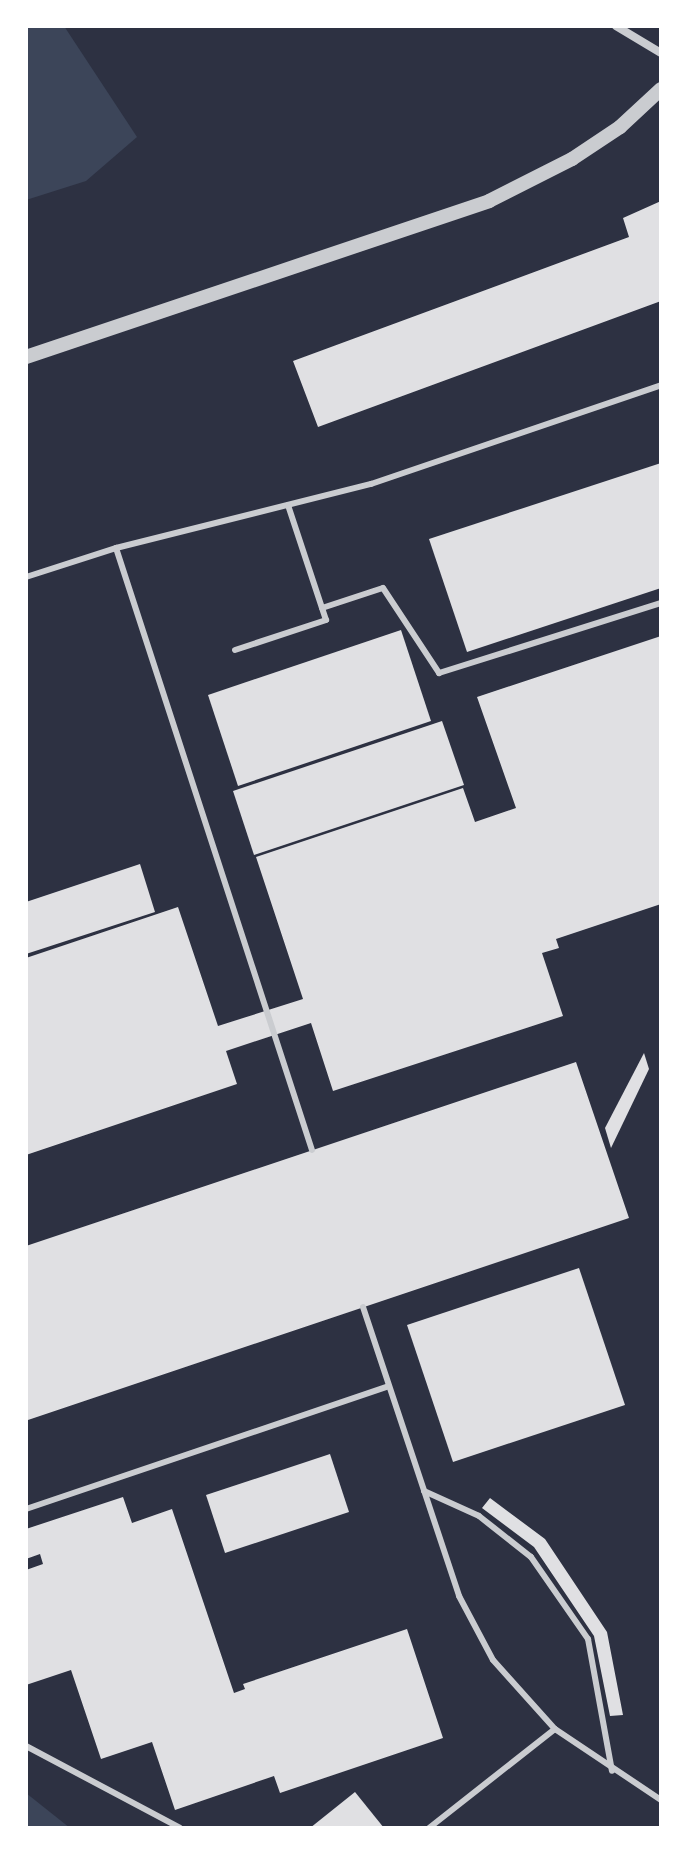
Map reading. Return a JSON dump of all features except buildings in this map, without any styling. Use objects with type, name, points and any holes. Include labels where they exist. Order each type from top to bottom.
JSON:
[{"type":"street","points":[[616,26],[661,53]]},
{"type":"street","points":[[26,357],[489,201],[572,159],[620,127],[661,89]]},
{"type":"lane","points":[[26,577],[116,548],[371,484],[661,385]]},
{"type":"lane","points":[[235,650],[326,620],[288,505]]},
{"type":"lane","points":[[116,548],[312,1150]]},
{"type":"lane","points":[[322,608],[383,588],[439,673],[661,603]]},
{"type":"lane","points":[[363,1307],[459,1596],[493,1660],[555,1729],[612,1771],[661,1800]]},
{"type":"lane","points":[[26,1509],[389,1386]]},
{"type":"lane","points":[[424,1491],[479,1516],[531,1557],[588,1639],[612,1771]]},
{"type":"lane","points":[[429,1828],[555,1729]]},
{"type":"lane","points":[[26,1746],[180,1828]]},
{"type":"shaded area","points":[[26,26],[64,26],[137,137],[86,181],[26,200]]},
{"type":"shaded area","points":[[26,1793],[70,1828],[26,1828]]}]
